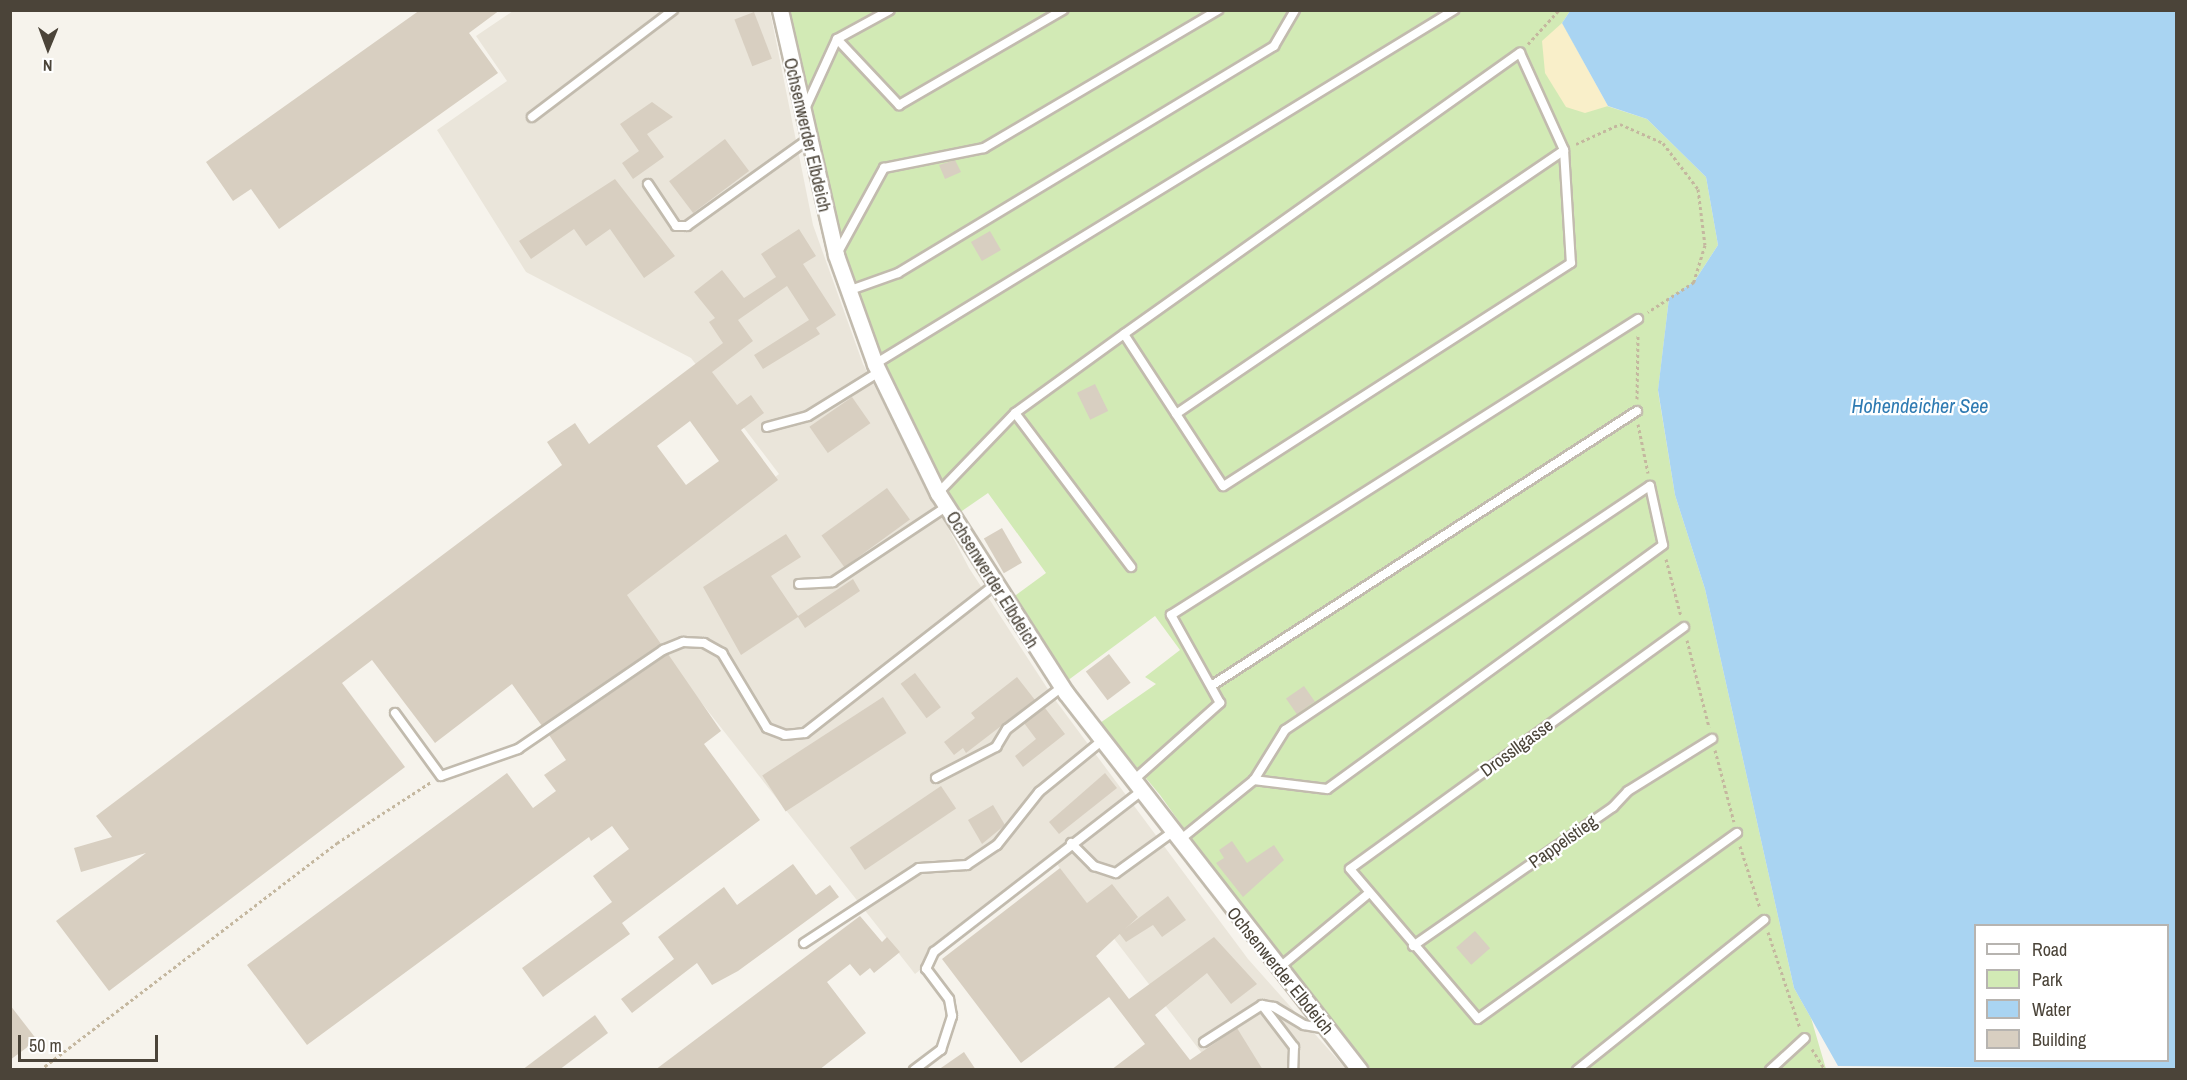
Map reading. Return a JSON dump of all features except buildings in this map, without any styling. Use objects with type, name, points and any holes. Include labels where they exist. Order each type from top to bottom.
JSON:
[{"type":"street","name":"Ochsenwerder Elbdeich","points":[[780,10],[801,118],[836,255],[877,368],[938,493],[993,586],[1062,687],[1140,784],[1278,968],[1360,1070]]},
{"type":"lane","points":[[532,117],[673,10]]},
{"type":"lane","points":[[801,118],[837,39],[890,10]]},
{"type":"lane","points":[[837,39],[899,105],[1062,10]]},
{"type":"lane","points":[[836,255],[884,168],[984,148],[1218,10]]},
{"type":"lane","points":[[848,291],[898,273],[1275,46],[1295,10]]},
{"type":"lane","points":[[767,427],[808,416],[877,368],[1454,10]]},
{"type":"lane","points":[[938,493],[1015,413],[1125,334],[1520,52],[1564,150],[1571,263],[1223,486],[1125,334]]},
{"type":"lane","points":[[648,184],[676,226],[687,226],[807,141]]},
{"type":"lane","points":[[1176,414],[1564,150]]},
{"type":"lane","points":[[914,1070],[941,1050],[952,1016],[949,999],[926,969],[934,952],[1071,843],[1140,784],[1220,703],[1171,615],[1638,319]]},
{"type":"lane","points":[[1210,686],[1637,411]]},
{"type":"lane","points":[[1015,413],[1131,567]]},
{"type":"lane","points":[[1071,843],[1094,866],[1116,873],[1178,835],[1254,780],[1286,730],[1650,486],[1663,545],[1327,789],[1254,780]]},
{"type":"lane","points":[[799,584],[833,582],[946,507]]},
{"type":"lane","points":[[395,713],[441,776],[518,749],[683,642],[704,643],[722,653],[767,728],[785,735],[805,733],[993,586]]},
{"type":"lane","name":"Drossllgasse","points":[[1368,894],[1350,869],[1684,627]]},
{"type":"lane","points":[[936,778],[996,747],[1007,729],[1062,687]]},
{"type":"lane","name":"Pappelstieg","points":[[1413,946],[1613,807],[1628,791],[1713,739]]},
{"type":"lane","points":[[804,944],[919,868],[967,865],[997,845],[1039,792],[1104,740]]},
{"type":"lane","points":[[1278,968],[1368,894],[1478,1019],[1737,833]]},
{"type":"lane","points":[[1577,1070],[1764,920]]},
{"type":"lane","points":[[1204,1042],[1262,1005],[1274,1007],[1304,1025],[1326,1029]]},
{"type":"lane","points":[[1262,1005],[1294,1047],[1293,1070]]},
{"type":"lane","points":[[1770,1070],[1805,1038]]},
{"type":"path","points":[[1520,52],[1559,10]]},
{"type":"path","points":[[1564,150],[1620,124],[1663,143],[1698,189],[1705,245],[1694,282],[1638,319],[1637,411],[1650,486]]},
{"type":"path","points":[[1663,545],[1737,833],[1805,1038],[1825,1070]]},
{"type":"path","points":[[40,1070],[337,843],[441,776]]},
{"type":"shaded area","points":[[513,11],[770,11],[813,225],[863,364],[969,568],[1053,697],[1248,959],[1346,1069],[1214,1069],[1056,863],[915,974],[619,598],[779,474],[691,358],[526,272],[437,130],[507,81],[476,36]]},
{"type":"green space","points":[[788,11],[1570,11],[1562,23],[1607,106],[1647,119],[1706,177],[1718,245],[1694,282],[1669,298],[1658,391],[1675,495],[1705,589],[1794,988],[1811,1018],[1826,1069],[1371,1069],[1267,944],[1160,795],[1100,723],[1156,684],[1145,677],[1180,650],[1155,616],[1067,681],[1012,598],[1046,573],[988,493],[959,513],[894,388],[864,310],[839,236]]},
{"type":"sand","points":[[1562,23],[1608,106],[1585,113],[1566,107],[1545,73],[1542,41]]},
{"type":"water","name":"Hohendeicher See","points":[[1570,11],[2176,11],[2176,1069],[1838,1066],[1794,988],[1705,589],[1675,495],[1658,390],[1669,298],[1694,282],[1718,245],[1706,177],[1647,119],[1608,106],[1562,23]]}]
